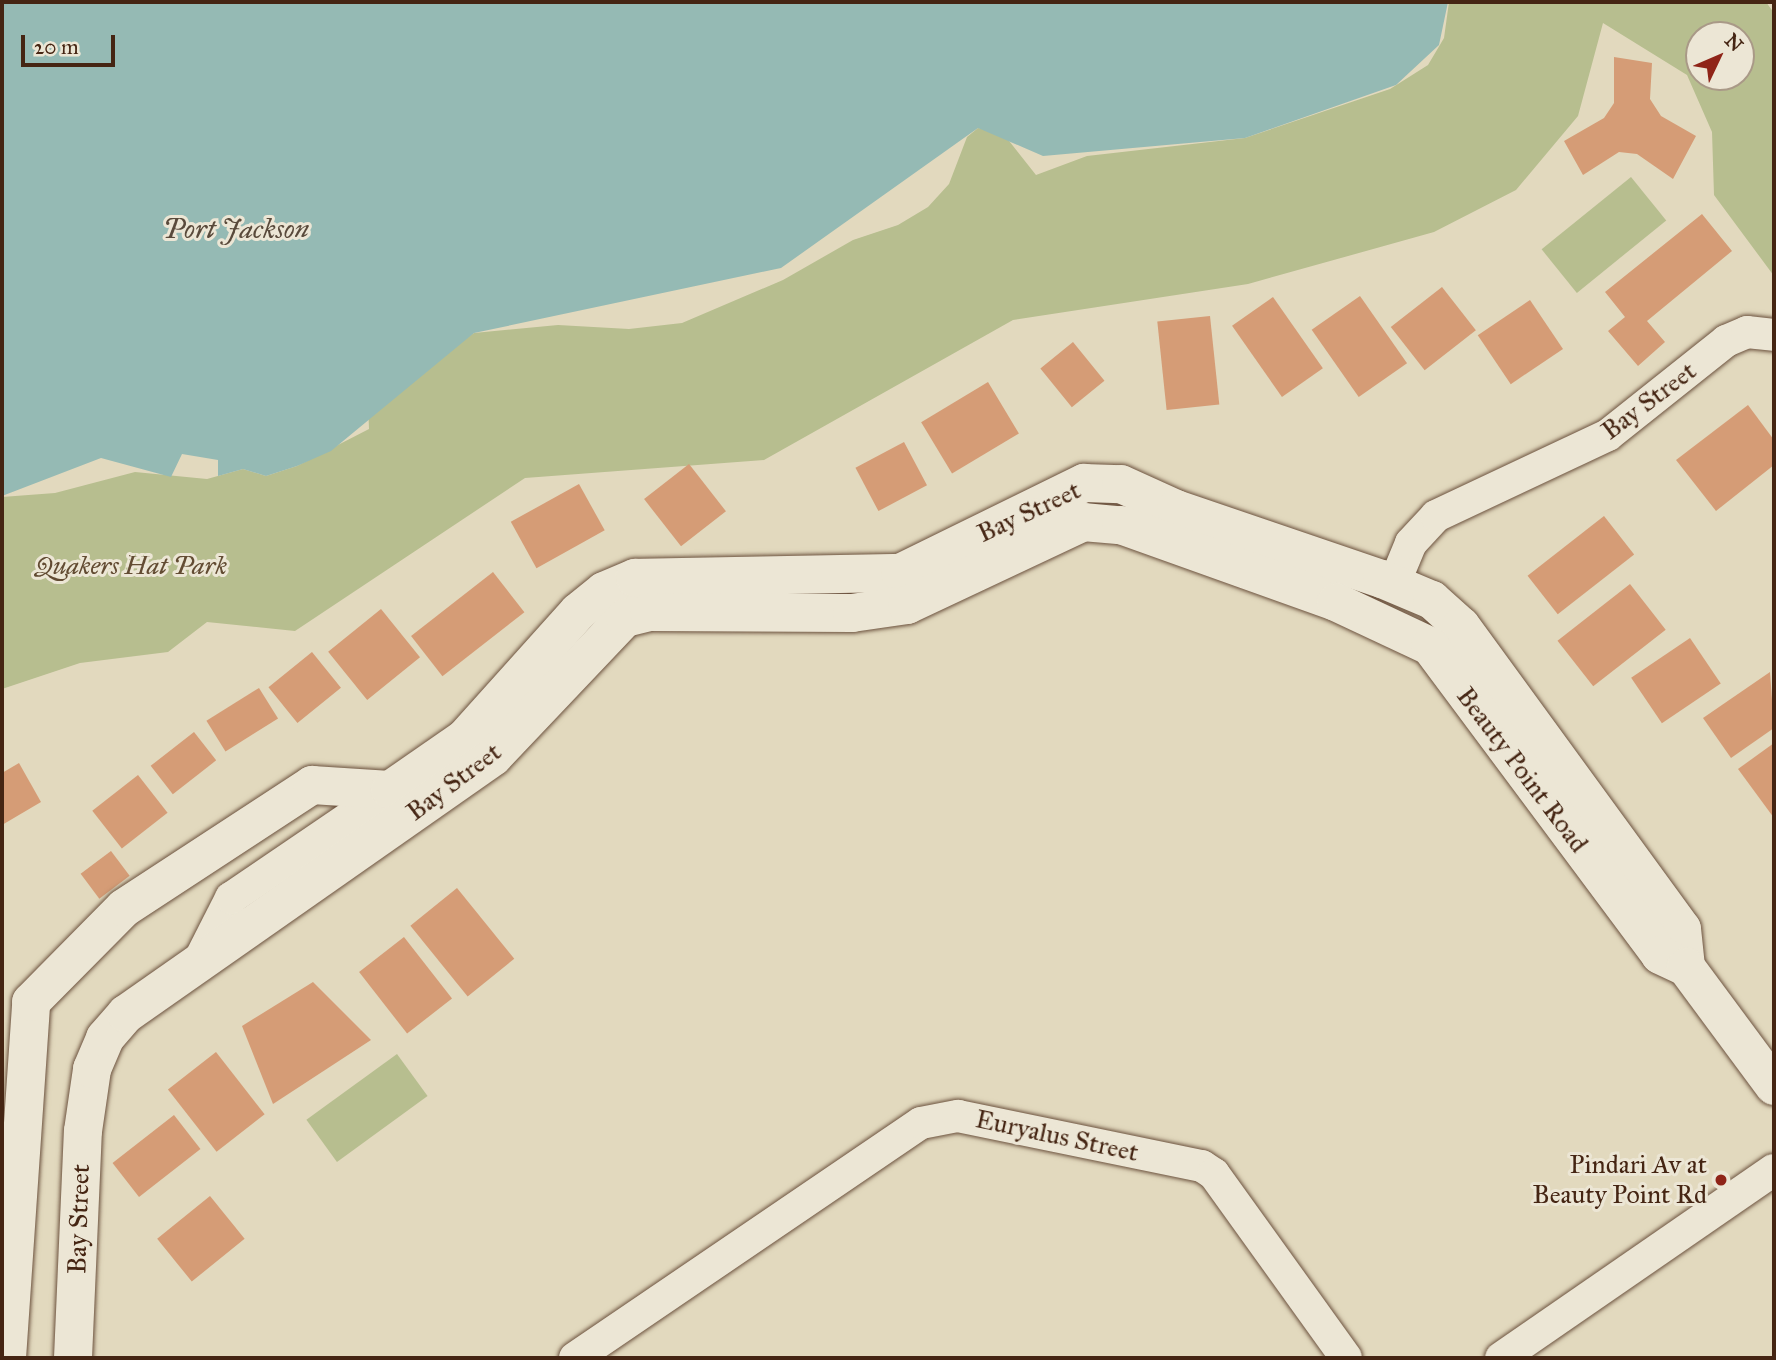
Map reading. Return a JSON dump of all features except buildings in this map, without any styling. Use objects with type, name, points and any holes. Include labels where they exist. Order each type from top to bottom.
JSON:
[{"type":"street","name":"Bay Street","points":[[200,961],[230,898],[465,738],[578,612],[604,591],[635,578],[670,575],[900,573],[1084,483],[1121,484],[1176,509],[1394,584],[1411,543],[1436,516],[1608,435],[1726,341],[1747,332],[1774,335]]},
{"type":"street","name":"Bay Street","points":[[73,1358],[83,1131],[92,1069],[105,1038],[126,1014],[493,757],[625,618],[649,612],[852,613],[907,605],[1083,522],[1100,520],[1336,602]]},
{"type":"street","name":"Beauty Point Road","points":[[1394,584],[1432,600],[1461,626],[1682,929],[1686,967]]},
{"type":"street","name":"Beauty Point Road","points":[[1336,602],[1430,646],[1660,955],[1686,967],[1774,1086]]},
{"type":"street","name":"Bay Street","points":[[7,1358],[31,1002],[124,908],[312,785],[390,790]]},
{"type":"street","name":"Euryalus Street","points":[[575,1358],[921,1124],[958,1116],[1202,1166],[1214,1174],[1346,1358]]},
{"type":"street","points":[[1501,1358],[1774,1170]]},
{"type":"green space","name":"Quakers Hat Park","points":[[1449,2],[1766,2],[1774,13],[1774,276],[1714,195],[1712,132],[1694,91],[1755,91],[1755,21],[1685,21],[1685,74],[1603,23],[1578,116],[1516,190],[1434,232],[1248,284],[1013,320],[764,460],[525,478],[295,631],[207,622],[168,652],[80,663],[2,689],[2,497],[55,493],[135,472],[207,479],[243,469],[266,476],[297,466],[369,429],[368,403],[474,333],[558,325],[629,329],[682,323],[783,280],[853,240],[898,225],[928,207],[949,184],[967,137],[978,128],[1002,132],[1036,175],[1087,156],[1245,138],[1390,89],[1428,65],[1444,38]]},
{"type":"green space","points":[[1631,177],[1666,221],[1577,293],[1542,249]]},
{"type":"green space","points":[[397,1054],[428,1096],[337,1162],[306,1120]]},
{"type":"water","name":"Port Jackson","points":[[2,2],[1448,2],[1439,45],[1396,85],[1245,138],[1043,156],[978,128],[781,268],[474,333],[331,451],[297,466],[266,476],[243,469],[218,476],[218,460],[182,454],[171,477],[101,458],[2,496]]},
{"type":"place","name":"Pindari Av at Beauty Point Rd","points":[[1721,1180]]}]
